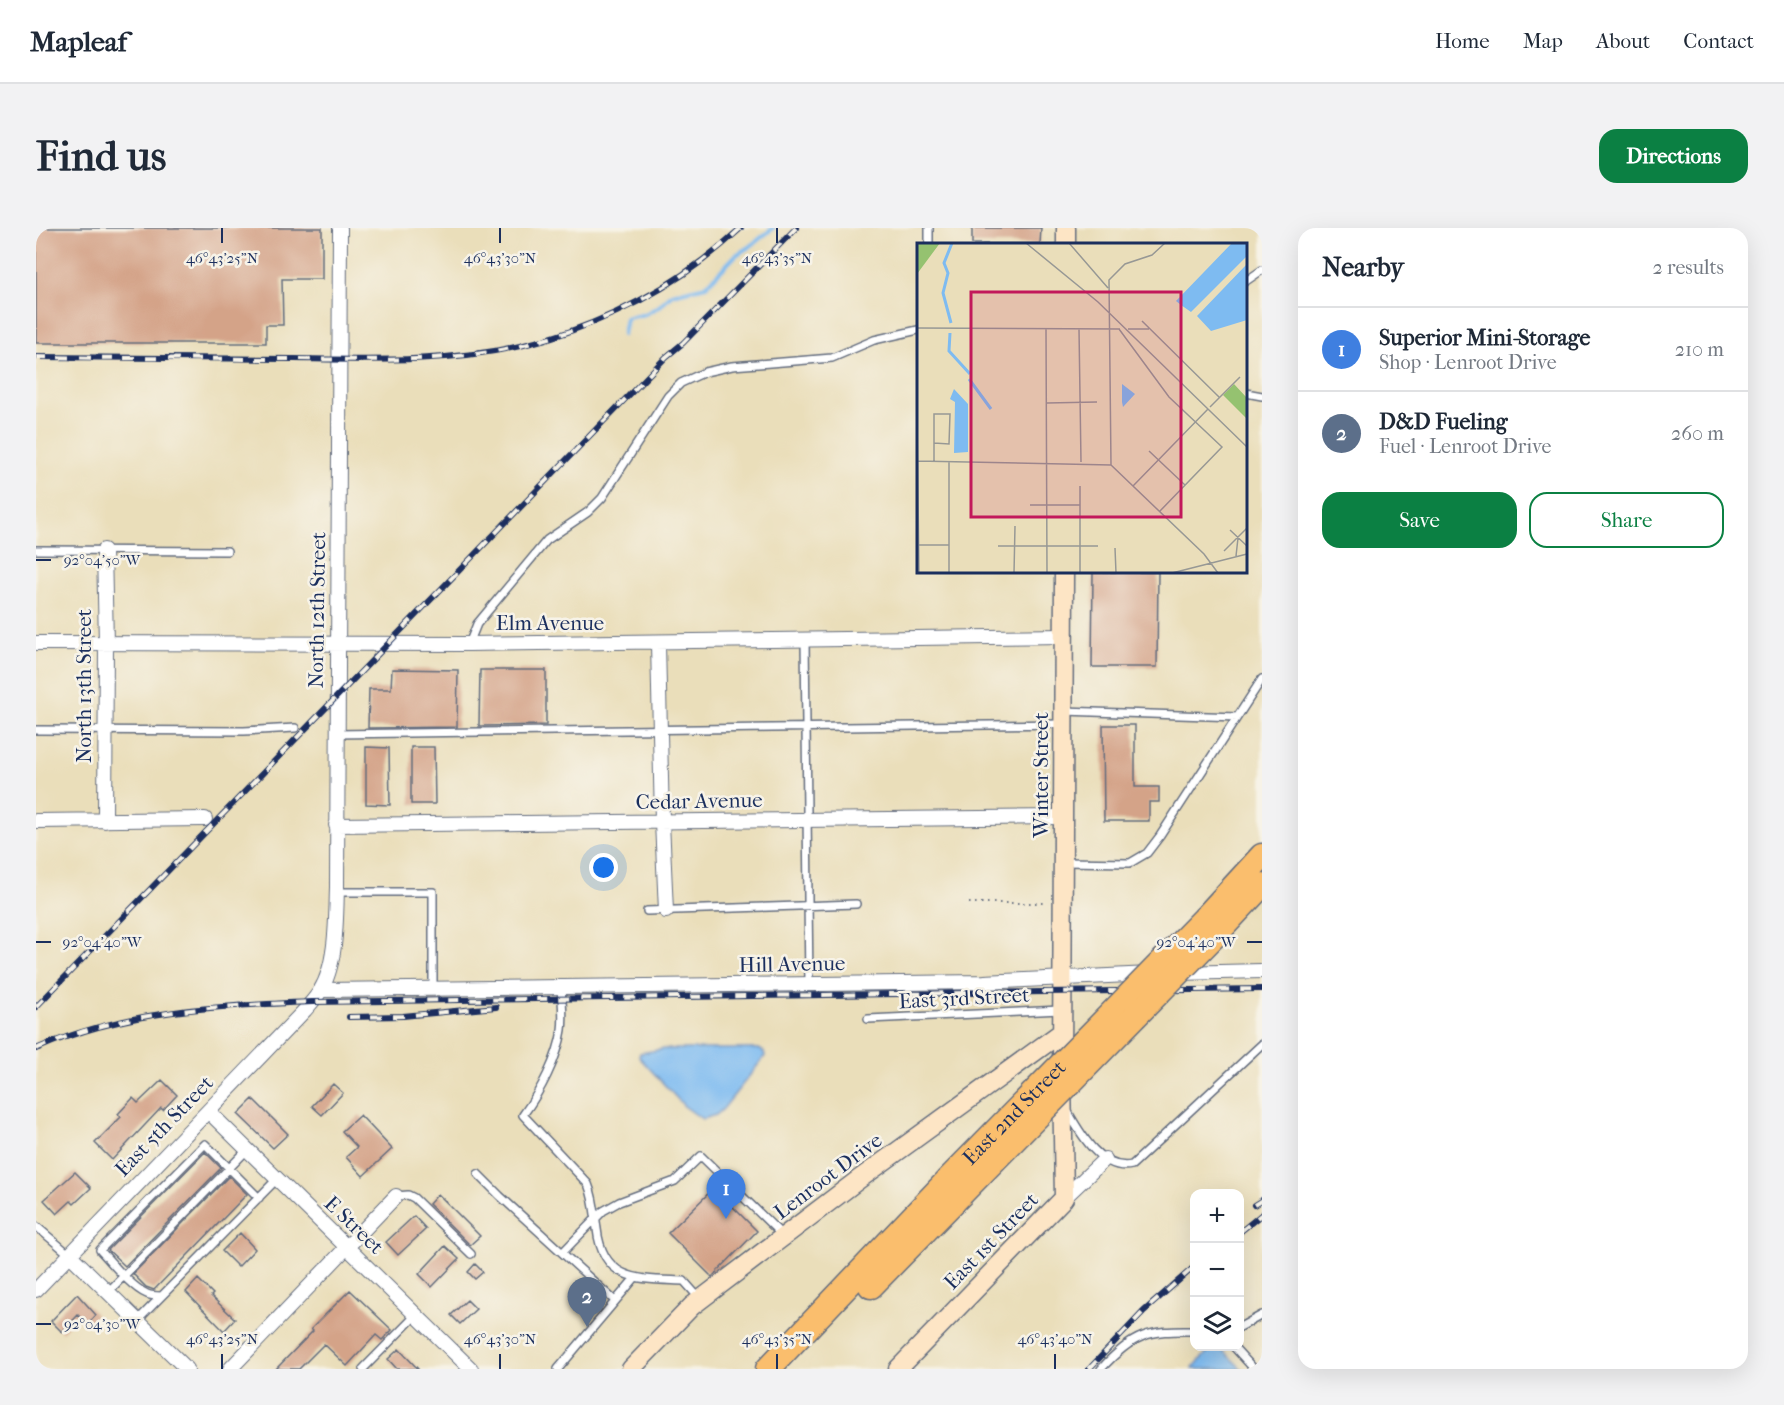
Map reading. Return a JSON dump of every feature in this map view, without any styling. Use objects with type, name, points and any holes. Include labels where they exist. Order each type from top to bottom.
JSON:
[{"type":"highway","name":"East 2nd Street","points":[[1211,925],[1262,856]]},
{"type":"highway","name":"East 2nd Street","points":[[768,1369],[954,1188],[1211,925],[1262,885]]},
{"type":"highway","name":"East 2nd Street","points":[[790,1369],[954,1188]]},
{"type":"street","name":"North 12th Street","points":[[322,990],[332,956],[337,892],[340,228]]},
{"type":"street","name":"North 13th Street","points":[[104,550],[105,821]]},
{"type":"street","name":"Winter Street","points":[[1062,979],[1064,573]]},
{"type":"street","name":"Elm Avenue","points":[[36,643],[658,643],[1064,636]]},
{"type":"street","points":[[658,643],[666,911]]},
{"type":"street","name":"Cedar Avenue","points":[[336,825],[1063,817]]},
{"type":"street","points":[[36,821],[205,819]]},
{"type":"street","name":"Hill Avenue","points":[[322,990],[984,982],[1262,971]]},
{"type":"street","name":"East 1st Street","points":[[898,1369],[1064,1198],[1062,979]]},
{"type":"street","name":"East 5th Street","points":[[36,1290],[322,990]]},
{"type":"street","name":"Lenroot Drive","points":[[631,1369],[692,1306],[1062,1032]]},
{"type":"street","name":"E Street","points":[[208,1111],[471,1369]]},
{"type":"street","points":[[1064,1198],[1105,1159]]},
{"type":"street","points":[[230,1369],[396,1196]]},
{"type":"street","points":[[70,1255],[187,1369]]},
{"type":"lane","points":[[1247,280],[1262,270]]},
{"type":"lane","points":[[469,644],[477,624],[547,540],[588,512],[602,498],[668,396],[681,383],[705,372],[732,366],[832,358],[874,340],[917,330]]},
{"type":"lane","points":[[1247,393],[1262,396]]},
{"type":"lane","points":[[36,550],[227,551]]},
{"type":"lane","points":[[806,639],[809,984]]},
{"type":"lane","points":[[1063,861],[1130,863],[1142,858],[1160,837],[1262,679]]},
{"type":"lane","points":[[336,734],[807,728],[1064,717],[1237,717]]},
{"type":"lane","points":[[36,730],[244,731],[295,728]]},
{"type":"lane","points":[[337,892],[433,892],[433,989]]},
{"type":"lane","points":[[647,911],[856,904]]},
{"type":"lane","points":[[561,988],[563,1018],[560,1037],[542,1085],[523,1115],[585,1180],[590,1190],[603,1255],[612,1265],[634,1279],[684,1281],[701,1299]]},
{"type":"lane","name":"East 3rd Street","points":[[868,1019],[1062,1010]]},
{"type":"lane","points":[[1063,1104],[1086,1140],[1105,1159],[1119,1166],[1134,1163],[1262,1044]]},
{"type":"lane","points":[[161,1296],[148,1296],[124,1276],[100,1250],[205,1144],[259,1198]]},
{"type":"lane","points":[[108,1292],[248,1150]]},
{"type":"lane","points":[[563,1252],[596,1217],[610,1206],[675,1181],[701,1156],[784,1236]]},
{"type":"lane","points":[[478,1174],[615,1301]]},
{"type":"lane","points":[[137,1321],[278,1179]]},
{"type":"lane","points":[[396,1196],[408,1195],[414,1198],[471,1254]]},
{"type":"lane","points":[[36,1226],[70,1255]]},
{"type":"lane","points":[[558,1369],[634,1279]]},
{"type":"lane","points":[[363,1369],[416,1315]]},
{"type":"lane","points":[[1244,1324],[1262,1315]]},
{"type":"lane","points":[[1106,1367],[1128,1344],[1143,1335],[1161,1331],[1190,1331]]},
{"type":"lane","points":[[1237,1351],[1254,1369]]},
{"type":"path","points":[[969,903],[1063,903]]},
{"type":"water","points":[[664,1049],[759,1049],[764,1052],[765,1056],[723,1109],[716,1115],[702,1119],[684,1106],[639,1057],[640,1053]]},
{"type":"water","points":[[1208,1351],[1223,1351],[1242,1369],[1192,1369]]},
{"type":"building","points":[[36,228],[322,228],[322,279],[282,279],[283,325],[266,325],[266,343],[36,343]]},
{"type":"building","points":[[972,228],[1041,228],[1040,243],[972,243]]},
{"type":"building","points":[[1093,573],[1158,573],[1157,667],[1092,667]]},
{"type":"building","points":[[392,669],[458,670],[457,727],[368,728],[369,689],[391,689]]},
{"type":"building","points":[[480,670],[546,670],[546,725],[479,726]]},
{"type":"building","points":[[1103,725],[1135,725],[1135,787],[1159,787],[1159,802],[1149,802],[1149,821],[1104,821]]},
{"type":"building","points":[[366,747],[389,748],[390,805],[366,804]]},
{"type":"building","points":[[411,747],[434,747],[435,804],[411,804]]},
{"type":"building","points":[[162,1080],[177,1095],[163,1110],[161,1108],[112,1160],[95,1143],[121,1117],[118,1114],[133,1098],[138,1103]]},
{"type":"building","points":[[333,1084],[343,1093],[322,1115],[312,1106]]},
{"type":"building","points":[[253,1099],[288,1134],[273,1148],[238,1114]]},
{"type":"building","points":[[360,1115],[392,1149],[363,1176],[346,1157],[357,1147],[342,1131]]},
{"type":"building","points":[[205,1152],[221,1168],[125,1266],[108,1250]]},
{"type":"building","points":[[75,1172],[91,1188],[74,1204],[71,1201],[57,1214],[44,1200]]},
{"type":"building","points":[[229,1176],[247,1194],[154,1290],[146,1287],[133,1274]]},
{"type":"building","points":[[714,1188],[757,1231],[712,1277],[668,1233]]},
{"type":"building","points":[[438,1194],[480,1236],[470,1245],[429,1204]]},
{"type":"building","points":[[414,1216],[426,1229],[398,1255],[386,1242]]},
{"type":"building","points":[[240,1233],[255,1249],[238,1267],[222,1251]]},
{"type":"building","points":[[445,1246],[459,1259],[432,1287],[419,1274]]},
{"type":"building","points":[[475,1264],[483,1272],[475,1279],[468,1272]]},
{"type":"building","points":[[198,1279],[213,1294],[211,1296],[235,1319],[224,1331],[186,1292]]},
{"type":"building","points":[[350,1290],[392,1330],[382,1340],[376,1335],[347,1366],[324,1344],[299,1369],[276,1369],[313,1331],[311,1329]]},
{"type":"building","points":[[77,1294],[96,1315],[88,1324],[78,1315],[62,1332],[51,1321]]},
{"type":"building","points":[[467,1300],[476,1309],[460,1324],[451,1315]]},
{"type":"building","points":[[399,1349],[418,1369],[397,1369],[388,1359]]},
{"type":"waterway","points":[[623,334],[626,318],[645,314],[658,307],[672,294],[706,286],[736,255],[773,228]]},
{"type":"railway","points":[[36,357],[379,360],[436,358],[520,346],[592,323],[639,301],[683,275],[741,228]]},
{"type":"railway","points":[[36,1007],[666,357],[683,343],[796,228]]},
{"type":"railway","points":[[36,1049],[103,1026],[171,1012],[312,1002],[1262,989]]},
{"type":"railway","points":[[349,1017],[403,1016],[496,1007]]},
{"type":"railway","points":[[1254,1205],[1262,1200]]},
{"type":"railway","points":[[1244,1229],[1262,1214]]},
{"type":"railway","points":[[1089,1369],[1144,1311],[1190,1271]]},
{"type":"place","name":"Superior Mini-Storage","points":[[726,1219]]},
{"type":"place","name":"D&D Fueling","points":[[587,1327]]}]
